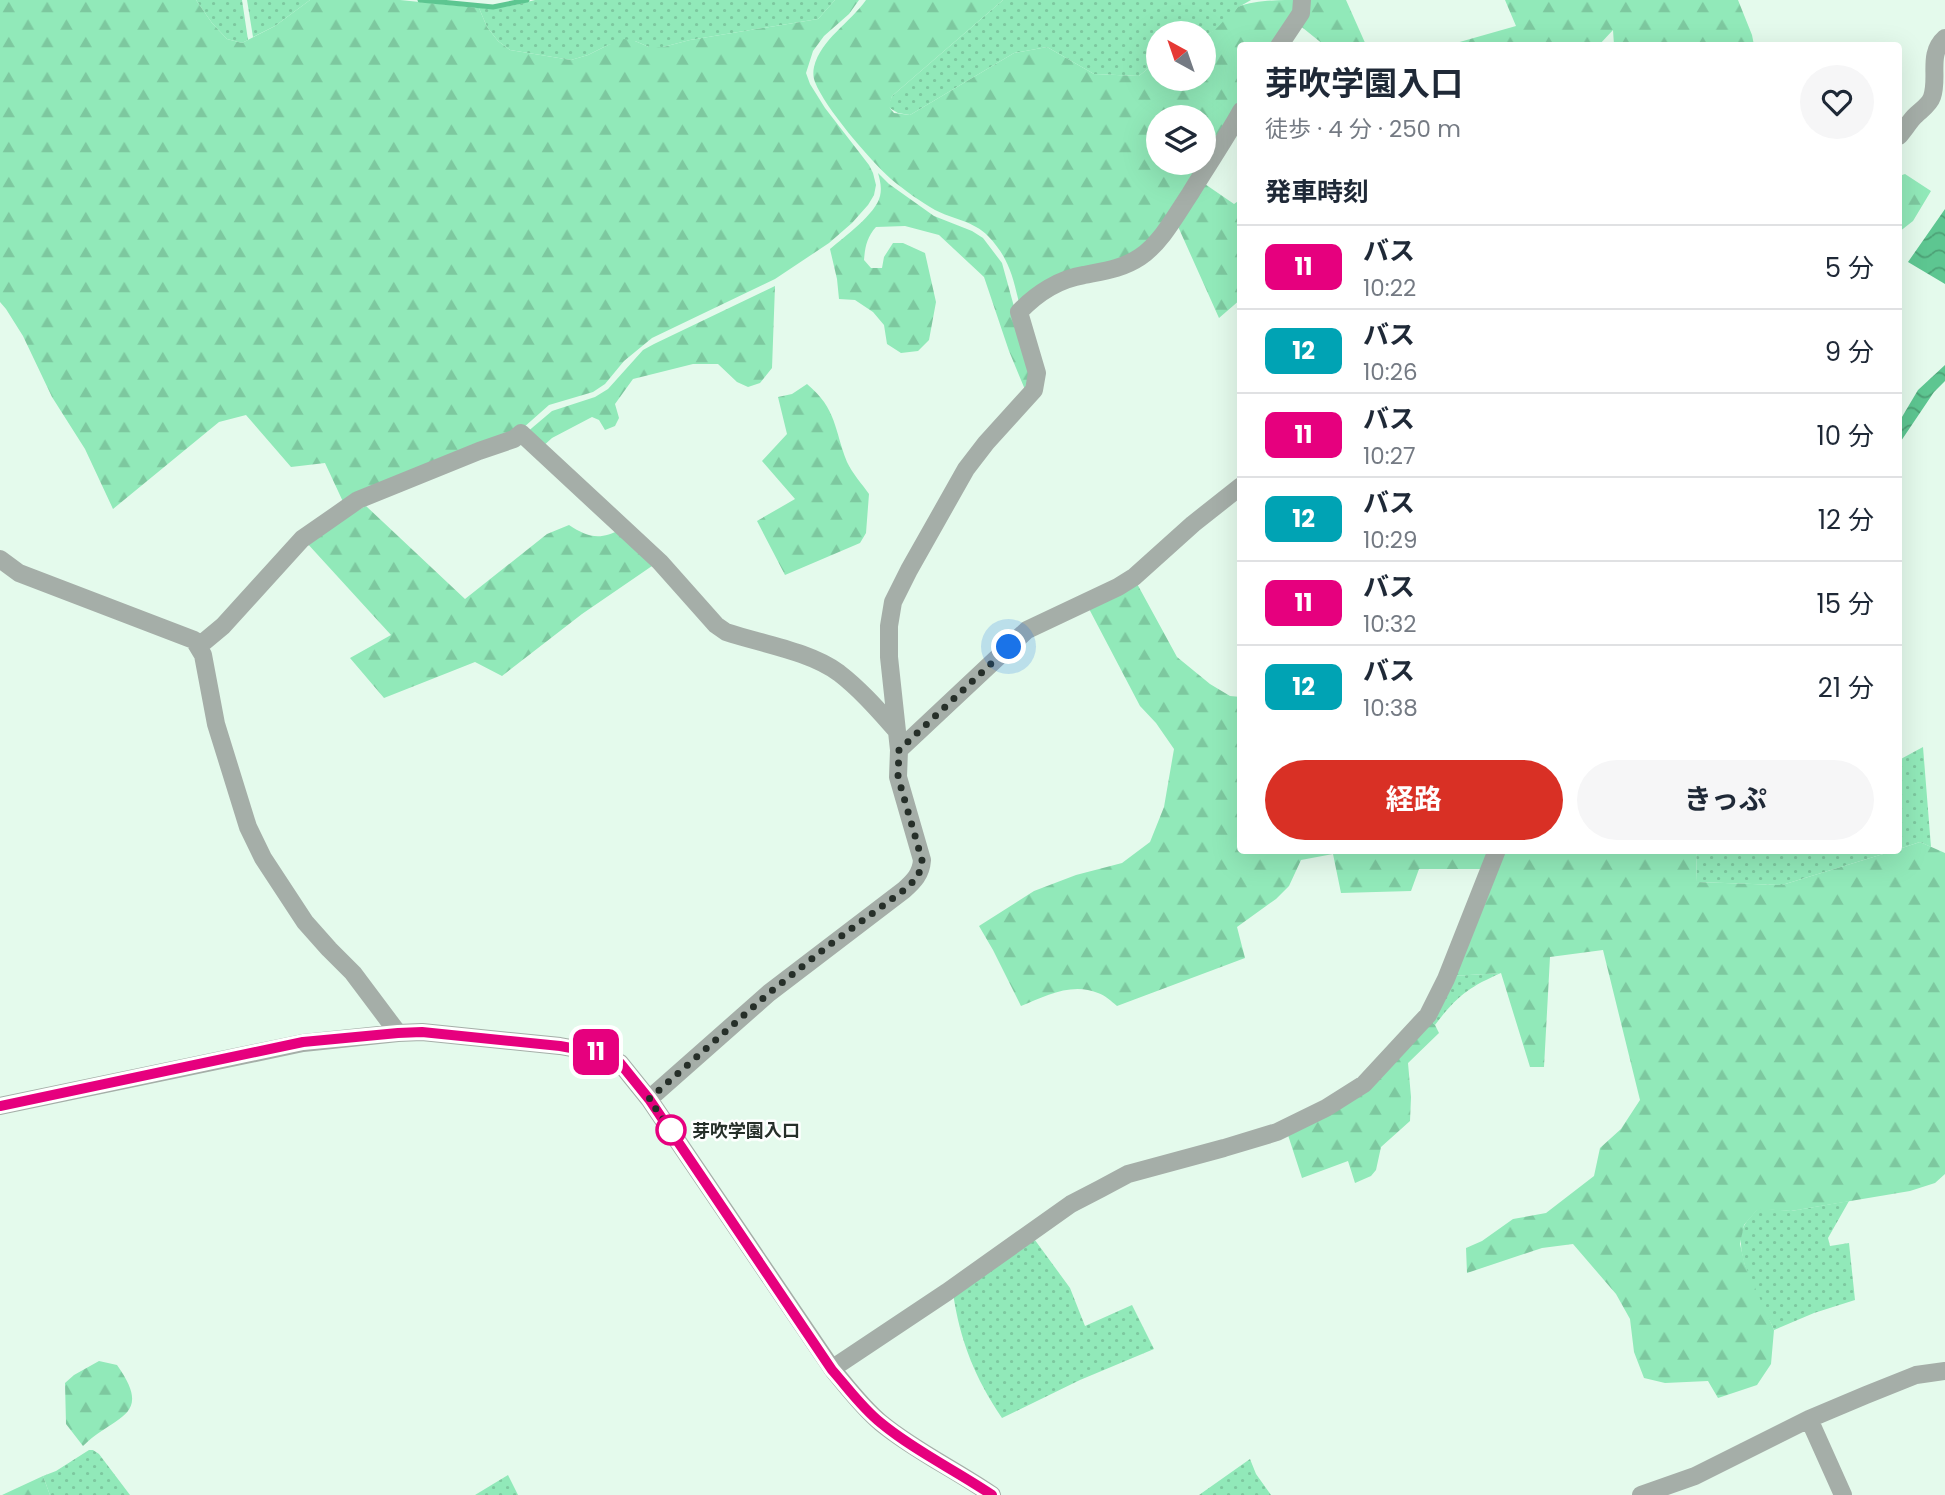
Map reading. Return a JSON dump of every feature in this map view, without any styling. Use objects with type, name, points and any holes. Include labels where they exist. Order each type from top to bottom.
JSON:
[{"type":"street","points":[[1282,42],[1301,13],[1302,0]]},
{"type":"street","points":[[1902,132],[1931,101],[1934,56],[1945,38]]},
{"type":"street","points":[[649,1099],[769,993],[917,878],[922,860],[898,777],[899,750],[889,657],[889,626],[893,602],[966,469],[1034,390],[1037,373],[1019,312],[1031,299],[1062,281],[1121,267],[1141,257],[1171,223],[1237,118]]},
{"type":"street","points":[[199,646],[223,626],[302,539],[358,500],[514,439],[521,433],[660,562],[716,625],[726,632],[822,663],[839,673],[873,704],[897,731]]},
{"type":"street","points":[[899,750],[1027,631],[1134,577],[1237,489]]},
{"type":"street","points":[[0,559],[19,573],[194,640],[203,655],[216,724],[248,827],[263,858],[305,922],[353,973],[398,1033]]},
{"type":"street","points":[[832,1370],[1071,1205],[1100,1189],[1128,1174],[1278,1132],[1326,1108],[1364,1084],[1428,1015],[1446,979],[1495,854]]},
{"type":"street","points":[[0,1106],[303,1042],[398,1033],[422,1032],[560,1046],[599,1053],[620,1063],[649,1099],[832,1370],[856,1398],[907,1443],[992,1495]]},
{"type":"street","points":[[1641,1495],[1695,1476],[1809,1419],[1916,1375],[1945,1371]]},
{"type":"street","points":[[1809,1419],[1843,1495]]},
{"type":"green space","points":[[0,0],[196,0],[227,39],[242,43],[275,26],[310,0],[400,0],[479,8],[487,27],[498,41],[510,50],[571,60],[624,39],[649,47],[663,47],[818,19],[835,0],[859,0],[813,51],[806,73],[825,108],[869,165],[876,185],[874,195],[852,223],[829,243],[775,279],[652,338],[624,361],[605,384],[593,392],[549,405],[523,428],[345,506],[325,463],[291,467],[246,415],[219,422],[113,509],[85,449],[52,397],[23,336],[0,302]]},
{"type":"green space","points":[[196,0],[242,0],[248,40],[242,43],[227,39]]},
{"type":"green space","points":[[247,0],[310,0],[275,26],[253,37]]},
{"type":"green space","points":[[535,0],[835,0],[818,19],[663,47],[649,47],[635,41],[608,45],[571,60],[510,50],[498,41],[487,27],[479,8],[494,8]]},
{"type":"green space","points":[[866,0],[1003,0],[892,96],[889,107],[894,113],[910,115],[1014,53],[1047,47],[1094,74],[1139,76],[1146,70],[1146,91],[1216,91],[1216,29],[1238,7],[1275,0],[1299,0],[1277,42],[1237,42],[1237,109],[1216,144],[1216,105],[1146,105],[1146,175],[1197,175],[1173,215],[1146,248],[1020,307],[1006,261],[988,236],[970,224],[935,210],[913,196],[891,179],[849,133],[815,82],[814,67],[823,48]]},
{"type":"green space","points":[[1003,0],[1251,0],[1237,8],[1216,30],[1216,21],[1146,21],[1146,70],[1139,76],[1094,74],[1047,47],[1014,53],[910,115],[898,113],[888,107],[892,96]]},
{"type":"green space","points":[[1306,0],[1346,0],[1365,42],[1320,42],[1298,24]]},
{"type":"green space","points":[[1505,0],[1738,0],[1753,42],[1614,42],[1613,30],[1602,42],[1460,42],[1516,26]]},
{"type":"green space","points":[[878,173],[934,216],[983,238],[1002,263],[1032,372],[1026,392],[984,277],[939,235],[905,226],[876,227],[865,251],[864,260],[871,268],[882,268],[884,257],[893,243],[903,243],[925,253],[936,302],[929,340],[918,351],[901,353],[887,344],[884,325],[873,312],[855,300],[839,299],[830,249],[859,225],[877,203],[881,190]]},
{"type":"green space","points":[[1905,174],[1931,191],[1913,221],[1902,230],[1902,175]]},
{"type":"green space","points":[[1202,182],[1234,204],[1237,202],[1237,302],[1219,318],[1176,222]]},
{"type":"green space","points":[[775,286],[772,368],[760,383],[748,387],[737,382],[718,364],[693,364],[633,379],[615,404],[619,418],[615,426],[605,430],[599,420],[592,417],[552,438],[541,448],[526,433],[552,411],[595,397],[608,389],[643,350]]},
{"type":"green space","points":[[807,384],[824,402],[847,462],[869,494],[866,533],[860,543],[785,575],[757,521],[795,499],[762,461],[787,434],[778,397],[792,394]]},
{"type":"green space","points":[[366,506],[465,599],[547,534],[569,525],[594,536],[607,535],[621,529],[652,566],[582,614],[502,676],[475,662],[384,698],[350,658],[391,635],[306,542],[328,526]]},
{"type":"green space","points":[[1135,580],[1177,657],[1210,684],[1230,696],[1237,697],[1237,854],[1333,854],[1301,860],[1289,886],[1276,899],[1237,927],[1245,958],[1117,1006],[1101,994],[1078,989],[1059,992],[1021,1006],[979,926],[1034,891],[1076,875],[1122,863],[1150,842],[1164,807],[1174,749],[1140,706],[1087,605]]},
{"type":"green space","points":[[1923,747],[1931,847],[1920,842],[1902,848],[1902,758]]},
{"type":"green space","points":[[1920,842],[1945,853],[1945,1174],[1935,1183],[1910,1191],[1791,1211],[1758,1209],[1744,1225],[1740,1244],[1745,1265],[1774,1330],[1771,1364],[1757,1385],[1718,1398],[1708,1381],[1665,1383],[1644,1378],[1634,1352],[1630,1319],[1616,1294],[1573,1244],[1542,1248],[1467,1273],[1466,1248],[1482,1241],[1513,1219],[1546,1213],[1594,1176],[1600,1148],[1621,1129],[1640,1100],[1603,950],[1550,957],[1544,1067],[1530,1067],[1501,973],[1453,976],[1500,854],[1696,854],[1697,882],[1782,885],[1883,854],[1902,854],[1902,848]]},
{"type":"green space","points":[[1333,854],[1494,854],[1486,869],[1419,869],[1411,891],[1341,893]]},
{"type":"green space","points":[[1696,854],[1883,854],[1782,885],[1697,882]]},
{"type":"green space","points":[[1501,973],[1464,993],[1435,1025],[1428,1019],[1453,976]]},
{"type":"green space","points":[[1428,1019],[1439,1033],[1408,1063],[1410,1121],[1381,1147],[1376,1170],[1371,1176],[1355,1183],[1348,1161],[1302,1178],[1287,1132],[1325,1114]]},
{"type":"green space","points":[[1849,1201],[1828,1238],[1830,1246],[1849,1243],[1855,1300],[1774,1330],[1745,1265],[1741,1238],[1745,1224],[1758,1208],[1791,1211]]},
{"type":"green space","points":[[1032,1236],[1070,1288],[1085,1326],[1132,1305],[1154,1349],[1080,1380],[1002,1418],[970,1358],[953,1293]]},
{"type":"green space","points":[[99,1361],[117,1365],[128,1382],[132,1396],[131,1406],[117,1421],[83,1446],[66,1424],[65,1383]]},
{"type":"green space","points":[[89,1450],[99,1454],[130,1495],[50,1495],[43,1476]]},
{"type":"green space","points":[[1250,1459],[1256,1474],[1271,1495],[1199,1495]]},
{"type":"green space","points":[[508,1475],[518,1495],[475,1495]]},
{"type":"green space","points":[[43,1476],[50,1495],[2,1495]]},
{"type":"water","points":[[1945,209],[1945,284],[1908,262]]},
{"type":"water","points":[[1945,365],[1945,381],[1934,392],[1902,440],[1902,417],[1918,390]]},
{"type":"waterway","points":[[420,0],[493,7],[527,0]]},
{"type":"bus line","name":"11","points":[[0,1106],[303,1042],[398,1033],[422,1032],[560,1046],[612,1058],[620,1063],[649,1099],[832,1370],[856,1398],[907,1443],[992,1495]]},
{"type":"place","name":"芽吹学園入口","points":[[671,1130]]},
{"type":"route","points":[[671,1130],[674,1135],[649,1099],[769,993],[917,878],[922,860],[898,777],[899,750],[1009,647]]}]
